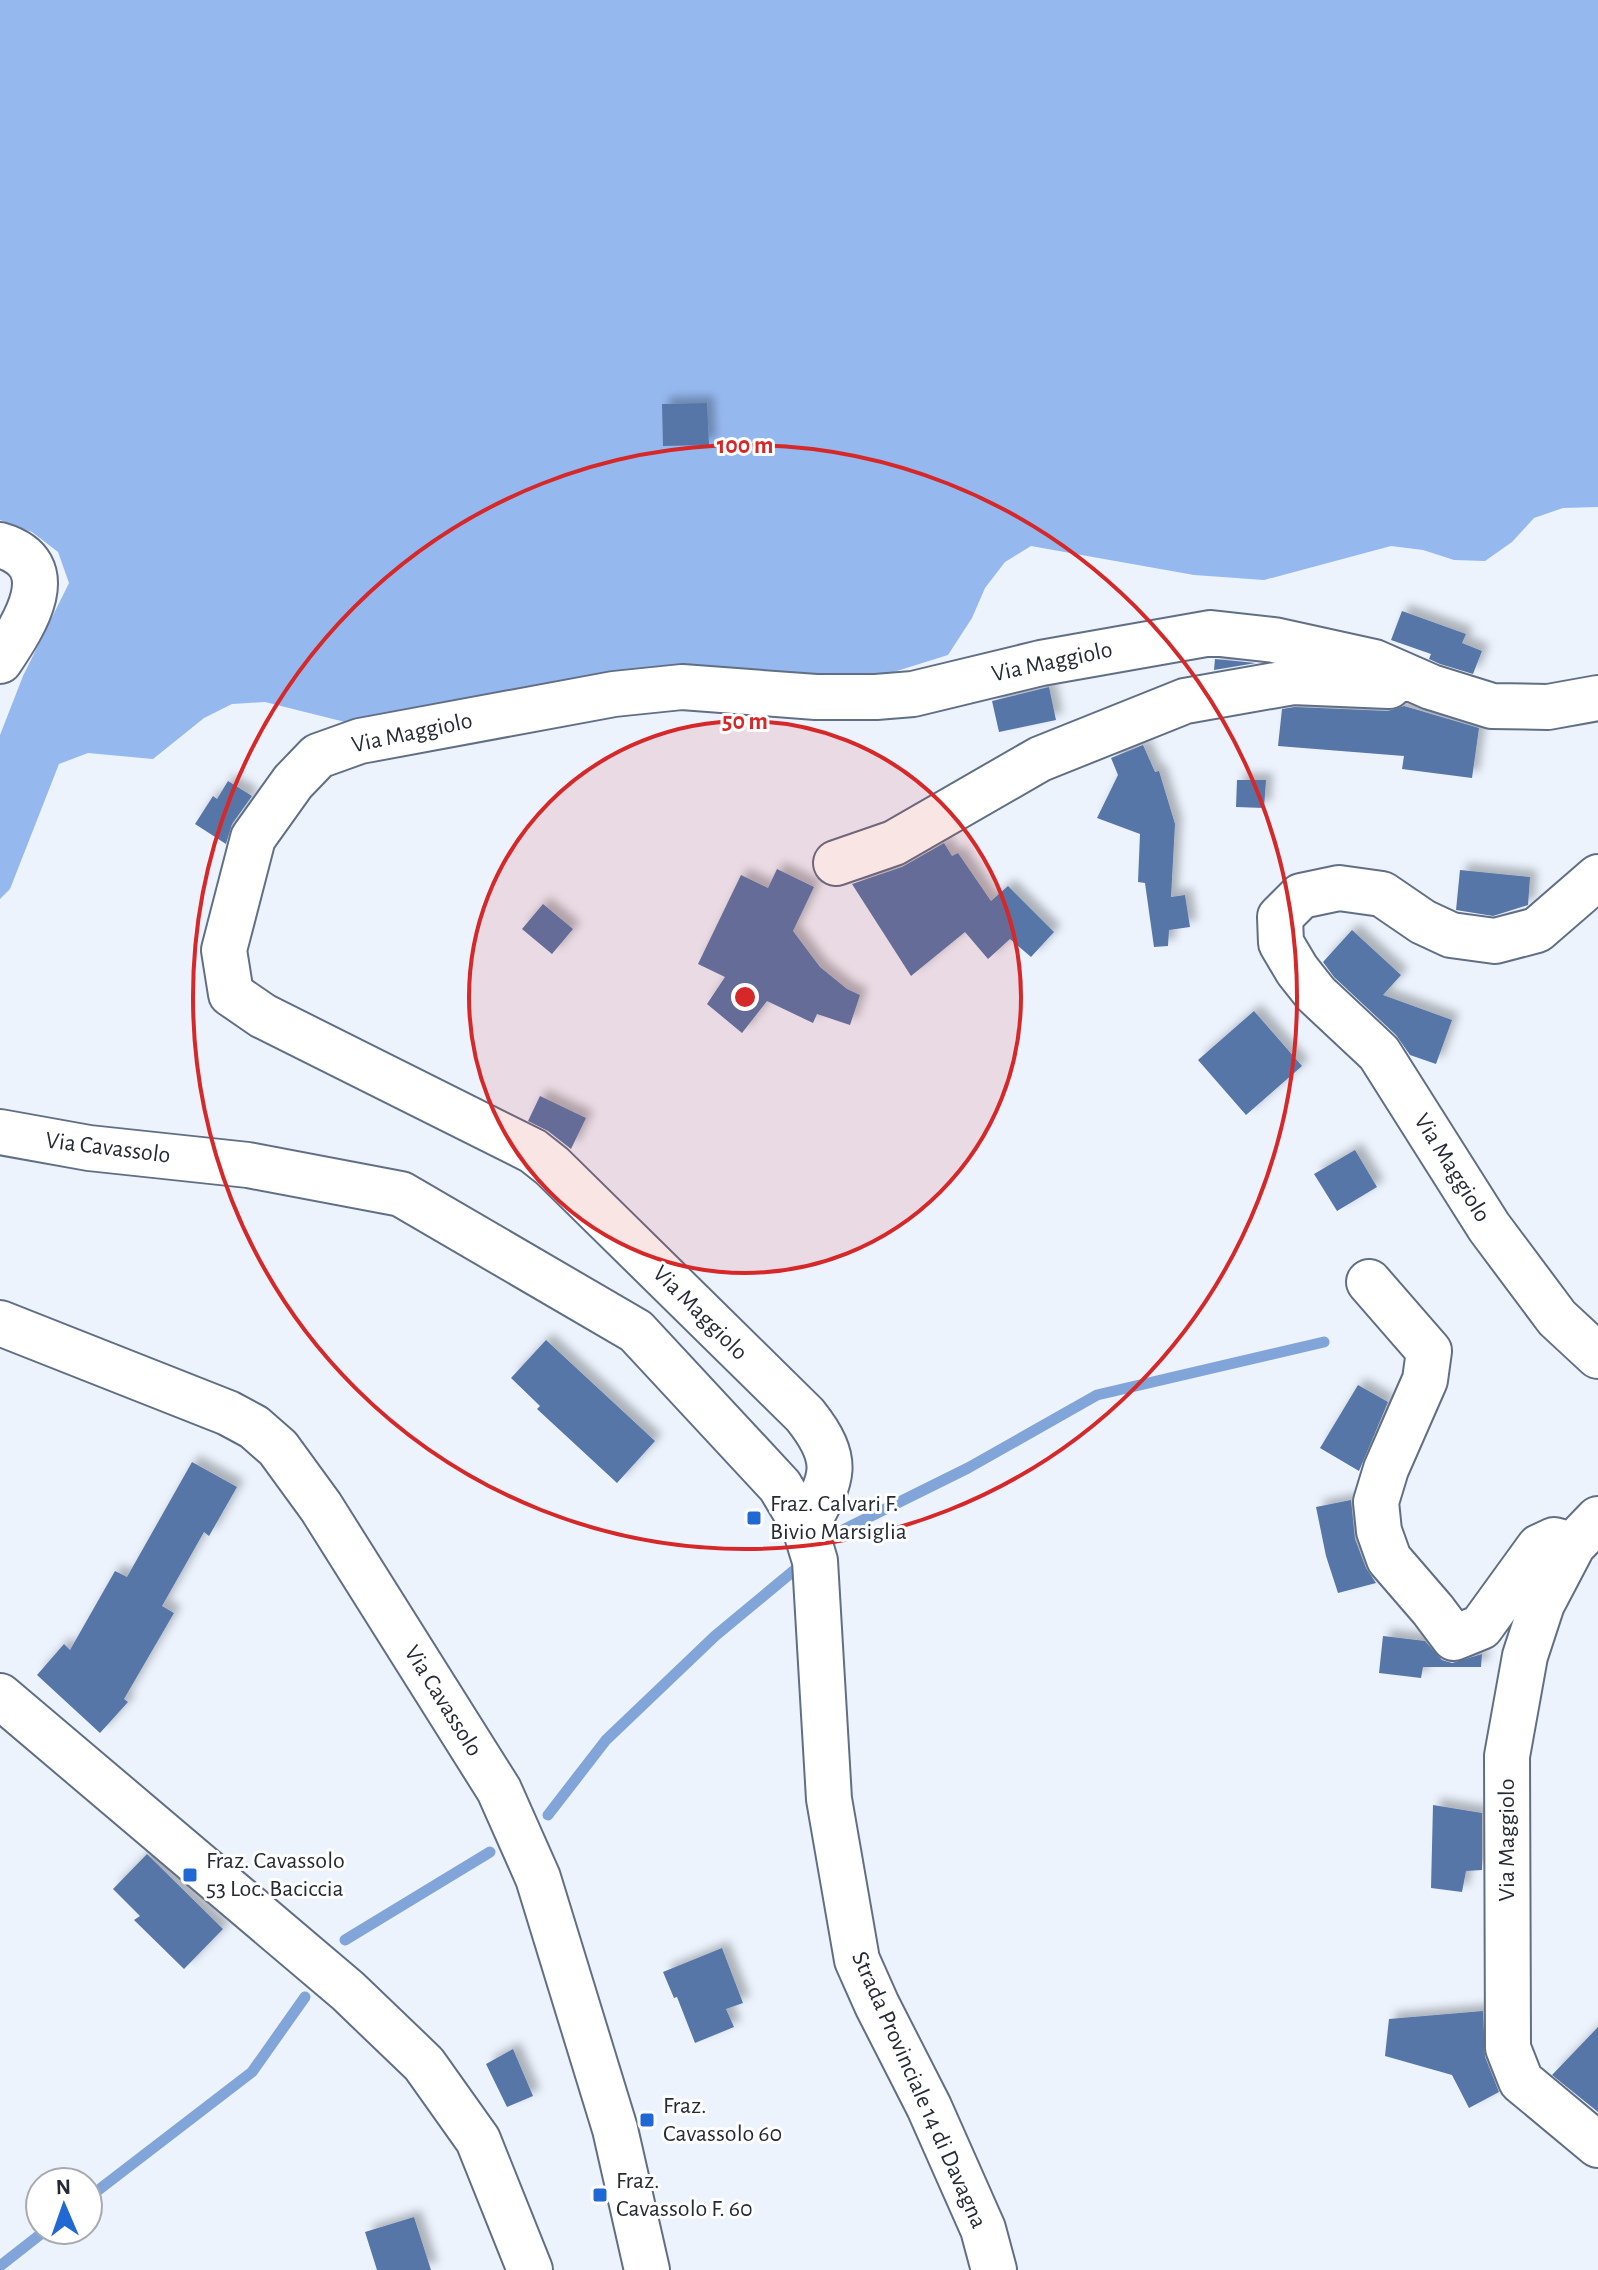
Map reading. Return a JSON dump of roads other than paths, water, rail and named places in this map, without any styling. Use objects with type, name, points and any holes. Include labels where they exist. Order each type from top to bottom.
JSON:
[{"type":"street","points":[[0,545],[20,551],[32,566],[36,580],[25,622],[0,661]]},
{"type":"street","name":"Via Maggiolo","points":[[809,1540],[831,1472],[823,1437],[805,1415],[552,1166],[533,1151],[263,1016],[231,994],[224,950],[253,838],[293,782],[318,756],[360,741],[614,694],[682,687],[816,697],[913,694],[1041,663],[1211,633],[1274,640],[1374,662],[1431,687],[1492,706],[1548,707],[1598,698]]},
{"type":"street","points":[[836,863],[894,843],[1040,759],[1185,701],[1293,682],[1431,687]]},
{"type":"street","name":"Via Maggiolo","points":[[1598,877],[1537,930],[1495,941],[1451,935],[1423,922],[1382,894],[1339,888],[1301,896],[1280,917],[1281,943],[1297,970],[1316,994],[1379,1053],[1489,1227],[1557,1318],[1598,1356]]},
{"type":"street","name":"Via Cavassolo","points":[[0,1132],[89,1148],[248,1165],[401,1194],[636,1331],[780,1486],[809,1540]]},
{"type":"street","points":[[1369,1282],[1429,1351],[1425,1380],[1386,1469],[1376,1502],[1379,1531],[1389,1559],[1454,1638],[1481,1627],[1539,1547],[1585,1532]]},
{"type":"street","name":"Via Cavassolo","points":[[0,1323],[228,1413],[254,1427],[278,1448],[321,1507],[499,1790],[538,1878],[615,2129],[647,2270]]},
{"type":"street","name":"Via Maggiolo","points":[[1585,1532],[1542,1604],[1525,1656],[1507,1756],[1508,2048],[1521,2081],[1598,2145]]},
{"type":"street","name":"Strada Provinciale 14 di Davagna","points":[[809,1540],[829,1799],[857,1960],[983,2229],[994,2270]]},
{"type":"street","points":[[0,1696],[359,2000],[424,2064],[478,2140],[530,2270]]},
{"type":"waterway","points":[[820,1550],[845,1529],[968,1468],[1097,1395],[1324,1342]]},
{"type":"waterway","points":[[548,1815],[606,1740],[715,1636],[803,1563]]},
{"type":"waterway","points":[[345,1940],[490,1852]]},
{"type":"waterway","points":[[104,2186],[252,2072],[305,1997]]},
{"type":"waterway","points":[[0,2266],[26,2246]]},
{"type":"place","name":"Fraz. Calvari F. Bivio Marsiglia","points":[[754,1518]]},
{"type":"place","name":"Fraz. Cavassolo 53 Loc. Baciccia","points":[[190,1875]]},
{"type":"place","name":"Fraz. Cavassolo 60","points":[[647,2120]]},
{"type":"place","name":"Fraz. Cavassolo F. 60","points":[[600,2195]]}]
